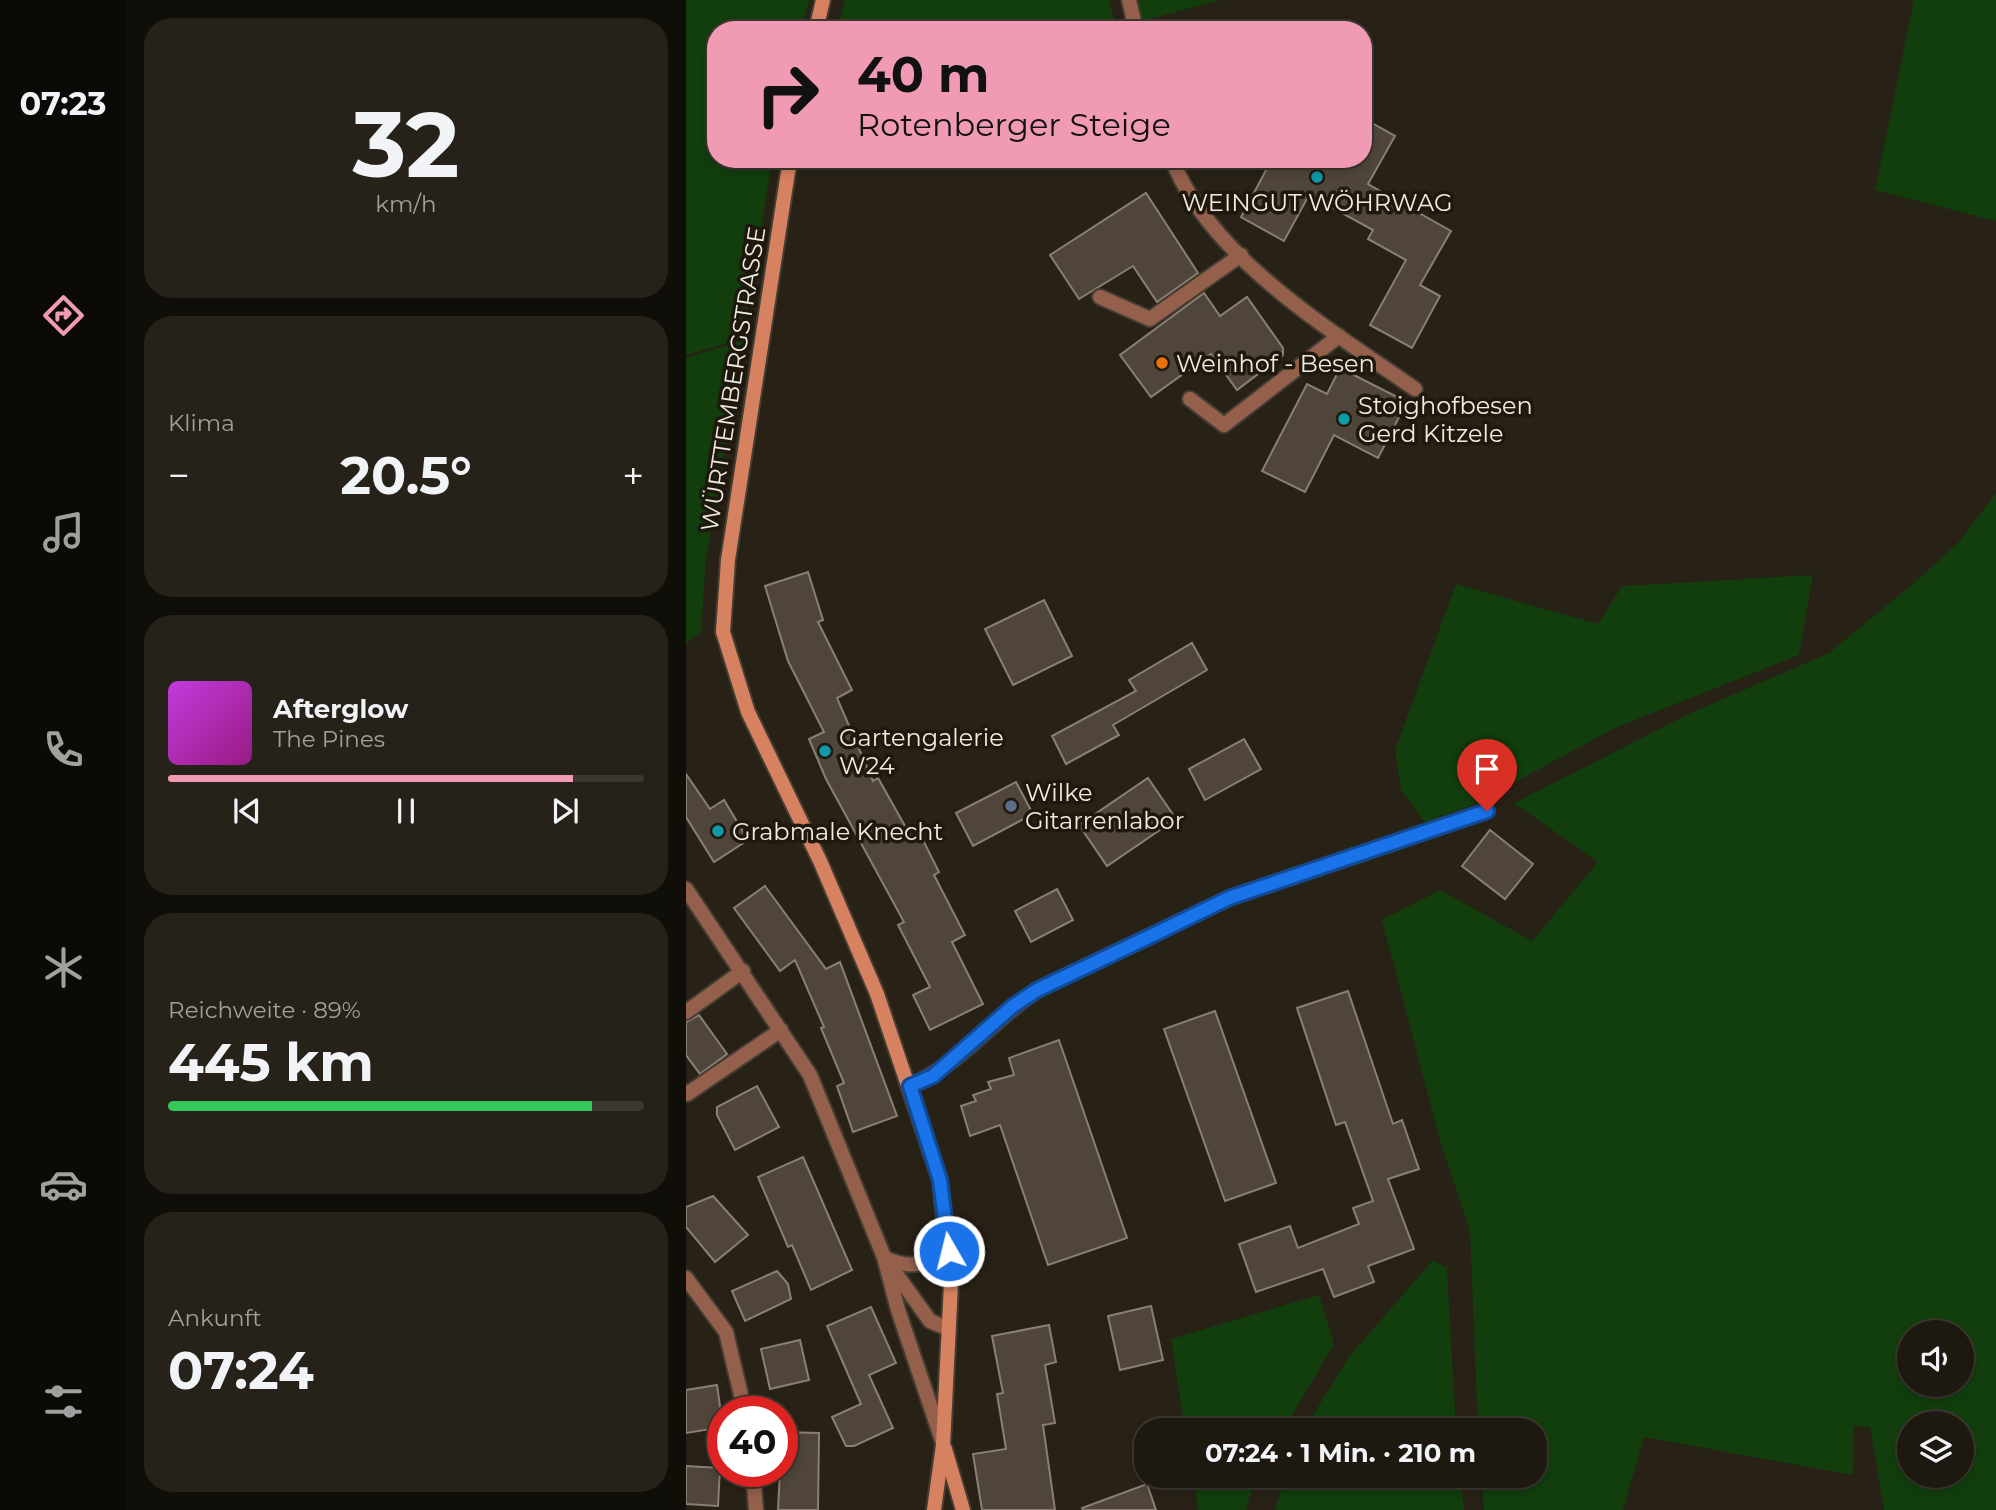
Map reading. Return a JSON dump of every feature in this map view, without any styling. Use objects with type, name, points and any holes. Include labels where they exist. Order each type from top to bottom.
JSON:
[{"type":"street","points":[[818,21],[823,0]]},
{"type":"street","points":[[1129,0],[1134,21]]},
{"type":"street","name":"WÜRTTEMBERGSTRASSE","points":[[789,168],[770,307],[728,560],[723,632],[748,712],[820,861],[877,994],[940,1180],[949,1251],[949,1329],[943,1445],[934,1510]]},
{"type":"street","points":[[1175,168],[1180,181],[1204,215],[1241,256],[1307,314],[1415,389]]},
{"type":"street","points":[[1100,297],[1150,318],[1241,256]]},
{"type":"street","points":[[1190,399],[1224,425],[1339,336]]},
{"type":"street","points":[[910,1086],[933,1076],[1013,1006],[1037,990],[1217,904],[1487,811]]},
{"type":"street","points":[[686,889],[810,1074],[884,1258],[898,1310],[963,1510]]},
{"type":"street","points":[[686,1012],[743,971]]},
{"type":"street","points":[[686,1092],[687,1094],[715,1078],[781,1030]]},
{"type":"street","points":[[884,1258],[911,1267],[949,1251]]},
{"type":"street","points":[[884,1258],[930,1321],[949,1329]]},
{"type":"street","points":[[686,1279],[726,1332],[742,1396]]},
{"type":"street","points":[[754,1487],[756,1510]]},
{"type":"green space","points":[[686,0],[809,0],[804,21],[707,21],[707,168],[771,168],[744,338],[686,355]]},
{"type":"green space","points":[[845,0],[1109,0],[1115,21],[839,21]]},
{"type":"green space","points":[[1136,0],[1220,0],[1142,21]]},
{"type":"green space","points":[[1914,0],[1996,0],[1996,221],[1875,190]]},
{"type":"green space","points":[[744,340],[706,558],[701,632],[686,644],[686,358]]},
{"type":"green space","points":[[1996,493],[1996,1510],[1884,1510],[1870,1427],[1854,1426],[1853,1475],[1644,1437],[1623,1510],[1484,1510],[1482,1488],[1547,1488],[1547,1418],[1478,1418],[1470,1231],[1441,1144],[1382,920],[1440,890],[1532,941],[1598,862],[1514,803],[1693,712],[1829,653],[1959,542]]},
{"type":"green space","points":[[1813,575],[1799,655],[1615,728],[1473,805],[1425,822],[1401,790],[1395,750],[1456,584],[1598,624],[1622,586]]},
{"type":"green space","points":[[1433,1260],[1447,1268],[1455,1418],[1311,1418],[1348,1358]]},
{"type":"green space","points":[[1319,1295],[1334,1344],[1290,1418],[1183,1418],[1171,1339]]},
{"type":"green space","points":[[1195,1488],[1252,1488],[1246,1510],[1198,1510]]},
{"type":"green space","points":[[1282,1488],[1461,1488],[1464,1510],[1275,1510]]},
{"type":"building","points":[[1372,123],[1395,136],[1368,184],[1451,231],[1420,285],[1440,296],[1412,348],[1370,325],[1406,260],[1368,239],[1373,230],[1309,195],[1284,241],[1241,217],[1267,168],[1372,168]]},
{"type":"building","points":[[1146,193],[1198,273],[1157,302],[1133,266],[1079,299],[1050,255]]},
{"type":"building","points":[[1204,293],[1220,316],[1247,297],[1283,348],[1283,355],[1237,390],[1211,354],[1151,397],[1120,355]]},
{"type":"building","name":"Stoighofbesen Gerd Kitzele","points":[[1340,368],[1407,402],[1378,458],[1334,435],[1305,492],[1262,471],[1307,384],[1327,394]]},
{"type":"building","points":[[808,572],[823,620],[818,622],[852,690],[837,698],[873,781],[878,778],[914,842],[922,838],[939,872],[934,875],[965,935],[952,942],[983,1004],[930,1030],[913,995],[930,987],[898,925],[904,922],[826,779],[809,739],[824,732],[788,661],[765,586]]},
{"type":"building","points":[[1044,600],[1072,656],[1013,685],[985,629]]},
{"type":"building","points":[[1192,643],[1207,670],[1113,725],[1119,735],[1066,764],[1052,736],[1136,691],[1129,680]]},
{"type":"building","points":[[1244,739],[1261,769],[1205,800],[1189,769]]},
{"type":"building","name":"Grabmale Knecht","points":[[686,774],[710,809],[724,800],[748,840],[714,862],[686,817]]},
{"type":"building","points":[[1148,778],[1176,819],[1107,866],[1079,825]]},
{"type":"building","points":[[1016,782],[1033,814],[973,846],[956,813]]},
{"type":"building","points":[[1490,830],[1533,864],[1505,899],[1462,866]]},
{"type":"building","points":[[765,886],[826,969],[840,962],[897,1116],[853,1132],[837,1086],[844,1083],[821,1028],[824,1027],[795,960],[780,971],[734,908]]},
{"type":"building","points":[[1057,889],[1073,920],[1031,942],[1015,911]]},
{"type":"building","points":[[1348,991],[1393,1124],[1402,1120],[1419,1169],[1388,1179],[1414,1249],[1368,1266],[1374,1282],[1334,1297],[1323,1269],[1256,1292],[1239,1244],[1290,1226],[1298,1248],[1359,1224],[1353,1208],[1373,1201],[1345,1122],[1336,1125],[1297,1008]]},
{"type":"building","points":[[1215,1011],[1276,1183],[1225,1201],[1164,1029]]},
{"type":"building","points":[[699,1015],[727,1054],[700,1074],[686,1055],[686,1022]]},
{"type":"building","points":[[1059,1040],[1127,1238],[1048,1265],[1000,1125],[970,1136],[961,1106],[976,1101],[973,1095],[991,1089],[988,1082],[1014,1075],[1009,1058]]},
{"type":"building","points":[[757,1086],[779,1127],[735,1150],[717,1115],[717,1107]]},
{"type":"building","points":[[803,1157],[852,1270],[811,1290],[792,1245],[788,1247],[758,1177]]},
{"type":"building","points":[[713,1196],[748,1235],[715,1262],[686,1227],[686,1207]]},
{"type":"building","points":[[777,1271],[788,1284],[791,1299],[745,1321],[732,1291]]},
{"type":"building","points":[[1151,1306],[1163,1360],[1120,1370],[1108,1316]]},
{"type":"building","points":[[871,1307],[896,1363],[869,1375],[893,1428],[854,1446],[846,1446],[832,1417],[861,1404],[827,1326]]},
{"type":"building","points":[[1049,1325],[1056,1362],[1045,1365],[1055,1423],[1043,1425],[1055,1510],[982,1510],[973,1454],[1006,1449],[997,1394],[1003,1393],[992,1336]]},
{"type":"building","points":[[800,1340],[809,1380],[770,1389],[761,1349]]},
{"type":"building","points":[[717,1385],[719,1396],[707,1396],[707,1430],[686,1433],[686,1390]]},
{"type":"building","points":[[798,1432],[819,1433],[818,1510],[778,1510],[779,1487],[798,1487]]},
{"type":"building","points":[[686,1466],[707,1467],[707,1487],[719,1487],[718,1506],[686,1504]]},
{"type":"building","points":[[1136,1488],[1148,1488],[1156,1510],[1083,1510],[1082,1508]]},
{"type":"place","name":"WEINGUT WÖHRWAG","points":[[1317,177]]},
{"type":"place","name":"Weinhof - Besen","points":[[1162,363]]},
{"type":"place","name":"Stoighofbesen Gerd Kitzele","points":[[1344,419]]},
{"type":"place","name":"Gartengalerie W24","points":[[825,751]]},
{"type":"place","name":"Wilke Gitarrenlabor","points":[[1011,806]]},
{"type":"place","name":"Grabmale Knecht","points":[[718,831]]},
{"type":"route","points":[[949,1251],[940,1180],[910,1086],[933,1076],[1013,1006],[1037,990],[1229,898],[1487,811]]}]
